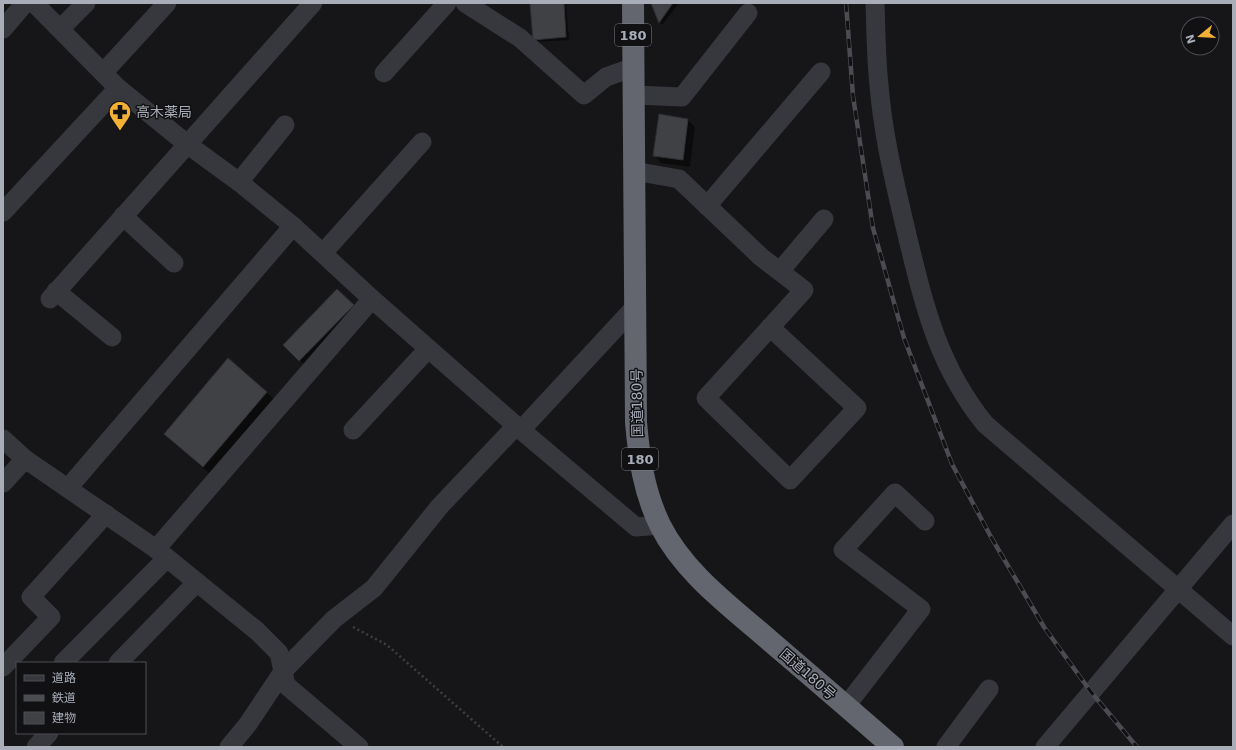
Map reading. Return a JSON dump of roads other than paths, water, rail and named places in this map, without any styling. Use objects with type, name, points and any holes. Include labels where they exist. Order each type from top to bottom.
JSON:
[{"type":"highway","name":"国道180号","points":[[633,3],[636,422],[638,451],[644,482],[660,525],[674,547],[691,569],[737,612],[893,747]]},
{"type":"street","points":[[3,28],[25,3]]},
{"type":"street","points":[[34,3],[118,88],[187,144],[239,182],[293,226],[372,299],[518,428],[636,527],[660,525]]},
{"type":"street","points":[[60,30],[86,3]]},
{"type":"street","points":[[103,73],[167,3]]},
{"type":"street","points":[[112,337],[53,295],[313,3]]},
{"type":"street","points":[[384,73],[447,3]]},
{"type":"street","points":[[466,3],[520,38],[584,95],[606,77],[634,67]]},
{"type":"street","points":[[875,3],[879,85],[893,174],[936,340],[949,371],[967,402],[985,424],[1233,636]]},
{"type":"street","points":[[634,95],[682,97],[748,13]]},
{"type":"street","points":[[707,206],[821,72]]},
{"type":"street","points":[[3,212],[118,88]]},
{"type":"street","points":[[239,182],[285,125]]},
{"type":"street","points":[[323,253],[422,142]]},
{"type":"street","points":[[634,171],[679,179],[761,256],[804,290],[770,327],[706,398],[790,480],[858,408],[770,327]]},
{"type":"street","points":[[123,216],[174,263]]},
{"type":"street","points":[[780,271],[824,219]]},
{"type":"street","points":[[68,488],[293,226]]},
{"type":"street","points":[[64,662],[162,553],[372,299]]},
{"type":"street","points":[[229,747],[248,724],[284,670],[334,619],[374,588],[440,506],[635,307]]},
{"type":"street","points":[[353,430],[428,349]]},
{"type":"street","points":[[3,440],[25,459],[162,553],[257,632],[279,653],[284,670],[286,686],[359,747]]},
{"type":"street","points":[[3,483],[25,459]]},
{"type":"street","points":[[846,706],[921,610],[843,550],[895,493],[925,521]]},
{"type":"street","points":[[3,667],[51,617],[31,597],[106,514]]},
{"type":"street","points":[[1044,747],[1233,524]]},
{"type":"street","points":[[119,662],[197,582]]},
{"type":"street","points":[[946,747],[989,689]]},
{"type":"street","points":[[36,747],[49,734]]},
{"type":"railway","points":[[846,3],[853,96],[873,228],[904,338],[952,464],[991,537],[1044,627],[1091,692],[1137,747]]},
{"type":"place","name":"高木薬局","points":[[120,132]]}]
